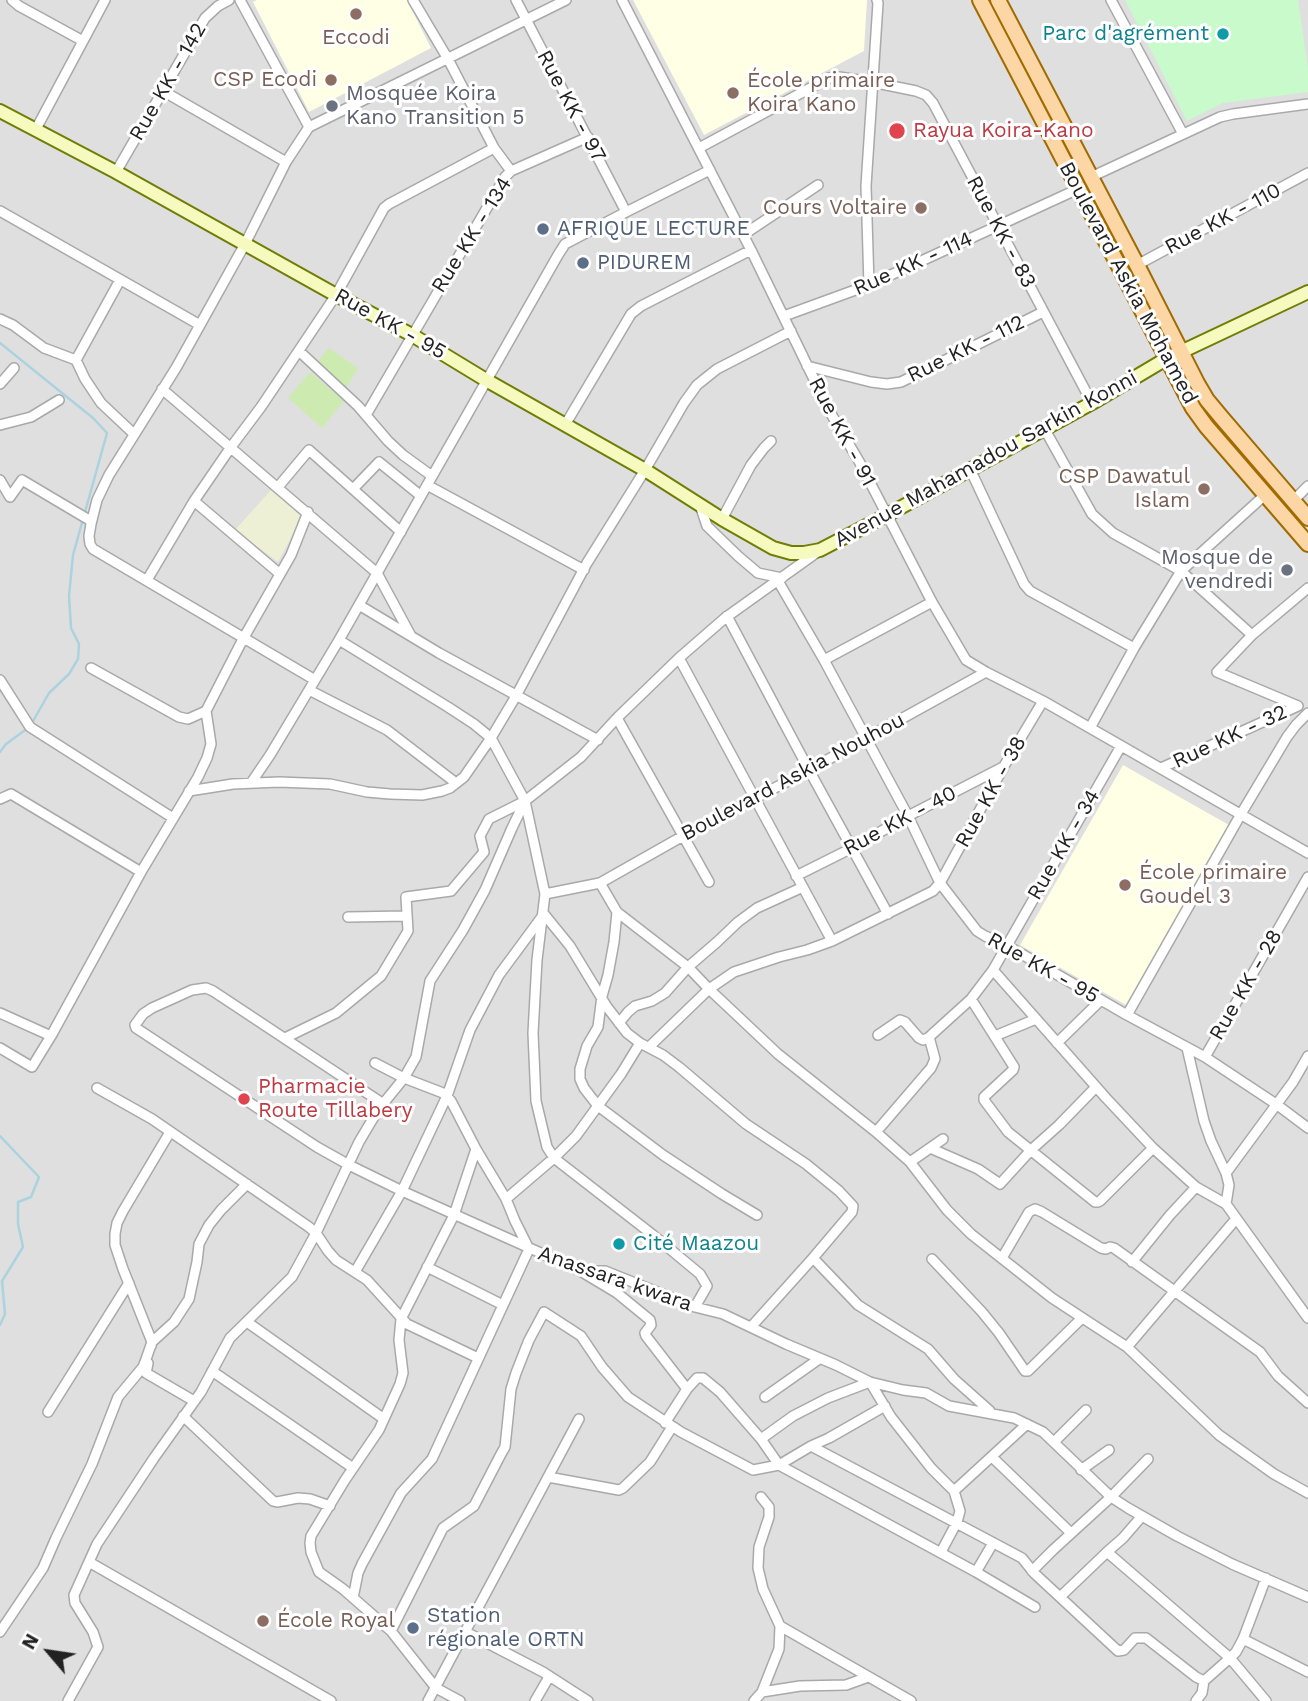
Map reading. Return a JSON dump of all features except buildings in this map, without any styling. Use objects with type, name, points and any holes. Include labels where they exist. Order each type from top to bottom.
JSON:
[{"type":"main road","name":"Boulevard Askia Mohamed","points":[[980,0],[1193,408],[1308,544]]},
{"type":"main road","name":"Boulevard Askia Mohamed","points":[[998,0],[1207,400],[1308,518]]},
{"type":"street","points":[[12,0],[83,41]]},
{"type":"street","points":[[36,129],[105,0]]},
{"type":"street","name":"Rue KK - 142","points":[[116,172],[205,18],[229,0]]},
{"type":"street","points":[[240,0],[309,127]]},
{"type":"street","points":[[413,0],[448,59],[494,148],[511,171]]},
{"type":"street","name":"Rue KK - 97","points":[[516,0],[626,212]]},
{"type":"street","points":[[315,680],[93,549],[89,536],[97,500],[109,475],[200,325],[286,162],[309,127],[566,0]]},
{"type":"street","name":"Rue KK - 91","points":[[622,0],[751,250],[830,412],[860,463],[961,654],[974,666],[1043,701],[1308,853]]},
{"type":"street","points":[[1111,0],[1183,134]]},
{"type":"street","points":[[869,285],[866,186],[880,1]]},
{"type":"street","name":"Rue KK - 83","points":[[699,148],[829,78],[872,82],[926,95],[933,103],[1092,403]]},
{"type":"street","points":[[163,92],[286,162]]},
{"type":"street","points":[[1091,177],[1227,115],[1308,104]]},
{"type":"street","name":"Rue KK - 95","points":[[0,111],[412,335],[774,548]]},
{"type":"street","name":"Rue KK - 134","points":[[366,415],[500,183],[511,171],[588,137]]},
{"type":"street","points":[[148,580],[194,501],[336,295],[384,208],[494,148]]},
{"type":"street","points":[[251,783],[339,640],[565,244],[710,170]]},
{"type":"street","name":"Rue KK - 110","points":[[1137,265],[1308,173]]},
{"type":"street","points":[[743,235],[818,185]]},
{"type":"street","name":"Rue KK - 114","points":[[784,316],[869,285],[1078,189]]},
{"type":"street","points":[[0,211],[200,325]]},
{"type":"street","points":[[565,425],[631,314],[751,250]]},
{"type":"street","points":[[76,360],[120,280]]},
{"type":"street","name":"Avenue Mahamadou Sarkin Konni","points":[[774,548],[791,553],[820,550],[1092,403],[1166,359],[1308,292]]},
{"type":"street","name":"Rue KK - 112","points":[[807,366],[871,382],[901,382],[1043,312]]},
{"type":"street","points":[[0,318],[44,348],[76,360],[101,403],[134,434]]},
{"type":"street","points":[[189,791],[279,782],[330,784],[367,792],[422,795],[442,791],[464,777],[492,738],[584,569],[697,385],[717,369],[791,331]]},
{"type":"street","points":[[299,351],[346,394],[403,455],[432,475]]},
{"type":"street","points":[[0,384],[14,368]]},
{"type":"street","points":[[162,389],[377,573],[411,636]]},
{"type":"street","points":[[0,425],[31,417],[59,400]]},
{"type":"street","points":[[1044,428],[1092,514],[1113,533],[1181,571],[1252,635]]},
{"type":"street","points":[[722,519],[751,465],[771,441]]},
{"type":"street","points":[[278,487],[309,450],[401,532]]},
{"type":"street","points":[[353,489],[379,462],[421,496]]},
{"type":"street","points":[[970,469],[1024,584],[1030,591],[1134,648]]},
{"type":"street","points":[[0,480],[10,497],[22,480],[91,521]]},
{"type":"street","points":[[427,485],[584,569]]},
{"type":"street","points":[[1293,501],[1308,486]]},
{"type":"street","points":[[1090,728],[1181,571],[1266,494]]},
{"type":"street","points":[[194,501],[280,574]]},
{"type":"street","points":[[700,505],[707,526],[738,556],[758,573],[780,580]]},
{"type":"street","points":[[0,1048],[32,1067],[51,1036],[207,758],[211,744],[206,711],[297,544],[308,512]]},
{"type":"street","points":[[285,1038],[336,1013],[381,976],[408,931],[406,898],[451,891],[484,852],[480,836],[488,819],[525,801],[581,757],[679,658],[727,617],[820,550]]},
{"type":"street","name":"Rue KK - 95","points":[[780,580],[908,816],[940,883],[978,931],[1205,1056],[1308,1128]]},
{"type":"street","name":"Rue KK - 32","points":[[1161,768],[1298,706],[1217,672],[1252,635],[1308,588]]},
{"type":"street","points":[[824,660],[932,602]]},
{"type":"street","points":[[359,605],[598,740]]},
{"type":"street","points":[[727,617],[888,914]]},
{"type":"street","points":[[339,640],[448,707],[492,738],[525,801],[545,894],[537,960],[533,1033],[536,1101],[547,1147],[554,1158],[700,1274],[707,1286],[695,1307]]},
{"type":"street","points":[[679,658],[832,941]]},
{"type":"street","points":[[90,668],[179,717],[188,719],[206,711]]},
{"type":"street","name":"Boulevard Askia Nouhou","points":[[545,894],[600,883],[986,672]]},
{"type":"street","points":[[0,680],[30,727],[173,818]]},
{"type":"street","points":[[309,690],[387,730],[456,783]]},
{"type":"street","name":"Rue KK - 38","points":[[940,883],[1043,701]]},
{"type":"street","points":[[1127,1015],[1287,737],[1308,713]]},
{"type":"street","points":[[617,718],[709,882]]},
{"type":"street","name":"Rue KK - 34","points":[[929,1037],[971,999],[993,970],[1121,746]]},
{"type":"street","name":"Rue KK - 40","points":[[796,876],[1004,766]]},
{"type":"street","points":[[0,799],[11,794],[141,872]]},
{"type":"street","points":[[68,1701],[98,1647],[93,1632],[75,1604],[74,1595],[97,1544],[194,1401],[230,1338],[292,1277],[359,1142],[382,1103],[404,1078],[416,1057],[430,981],[485,890],[525,801]]},
{"type":"street","name":"Rue KK - 28","points":[[1205,1056],[1308,877]]},
{"type":"street","points":[[600,883],[617,912],[688,967],[778,1054],[910,1162],[947,1210],[971,1234],[1052,1298],[1127,1347],[1219,1434],[1274,1475],[1308,1493]]},
{"type":"street","points":[[649,1047],[709,989],[741,969],[832,941],[923,897],[940,883]]},
{"type":"street","points":[[619,1023],[635,1006],[652,1001],[665,993],[688,967],[738,922],[757,908],[803,887]]},
{"type":"street","points":[[617,912],[598,1027],[587,1046],[580,1069],[584,1088],[598,1106],[663,1155],[757,1215]]},
{"type":"street","points":[[544,914],[560,932],[627,1033],[679,1067],[746,1124],[806,1164],[851,1203],[852,1212],[751,1327]]},
{"type":"street","points":[[355,1272],[402,1191],[447,1096],[470,1030],[499,975],[544,914]]},
{"type":"street","points":[[348,917],[407,916]]},
{"type":"street","points":[[993,970],[1153,1148],[1196,1187],[1226,1204],[1306,1312]]},
{"type":"street","points":[[353,1598],[362,1564],[401,1493],[432,1459],[529,1249],[402,1191],[317,1147],[135,1025],[143,1014],[152,1008],[192,990],[206,988],[382,1103]]},
{"type":"street","points":[[971,999],[1014,1067],[985,1095],[984,1100],[1003,1126],[1031,1150],[1098,1202],[1153,1148]]},
{"type":"street","points":[[1057,1043],[1101,1000]]},
{"type":"street","points":[[0,1013],[51,1036]]},
{"type":"street","points":[[995,1035],[1036,1019]]},
{"type":"street","points":[[876,1132],[931,1069],[935,1059],[929,1037],[923,1040],[919,1038],[905,1022],[900,1020],[878,1035]]},
{"type":"street","points":[[506,1199],[576,1136],[640,1043]]},
{"type":"street","points":[[1187,1048],[1204,1121],[1226,1173],[1229,1185],[1226,1204]]},
{"type":"street","points":[[1226,1173],[1293,1082],[1308,1056]]},
{"type":"street","points":[[375,1063],[447,1096]]},
{"type":"street","points":[[930,1148],[978,1169],[1000,1184],[1096,1087]]},
{"type":"street","points":[[97,1088],[120,1099],[170,1132],[316,1233],[336,1260],[376,1289],[407,1324],[478,1358]]},
{"type":"street","name":"Anassara kwara","points":[[447,1096],[506,1199],[529,1249],[581,1271],[605,1271],[695,1307],[723,1314],[870,1382],[926,1393],[948,1406],[1014,1418],[1043,1432],[1111,1497],[1142,1516],[1232,1564],[1308,1597]]},
{"type":"street","points":[[170,1132],[117,1223],[116,1245],[152,1342],[146,1373],[194,1401]]},
{"type":"street","points":[[910,1162],[943,1139]]},
{"type":"street","points":[[460,1701],[436,1688],[391,1631],[319,1572],[310,1543],[353,1468],[379,1430],[400,1384],[403,1373],[399,1340],[401,1319],[454,1215],[476,1149]]},
{"type":"street","points":[[0,1632],[43,1568],[92,1464],[118,1397],[143,1367],[152,1342],[174,1322],[189,1299],[199,1244],[209,1225],[247,1185]]},
{"type":"street","points":[[1132,1262],[1196,1187]]},
{"type":"street","points":[[1002,1258],[1029,1212],[1035,1209],[1101,1248],[1114,1248],[1175,1291],[1260,1352],[1278,1376],[1308,1403]]},
{"type":"street","points":[[1127,1347],[1236,1219]]},
{"type":"street","points":[[813,1258],[858,1305],[928,1349],[991,1413]]},
{"type":"street","points":[[932,1259],[982,1312],[1025,1371],[1082,1318]]},
{"type":"street","points":[[428,1267],[503,1305]]},
{"type":"street","points":[[581,1271],[617,1293],[650,1320],[651,1325],[646,1336],[687,1389]]},
{"type":"street","points":[[48,1412],[129,1283]]},
{"type":"street","points":[[391,1631],[443,1528],[474,1506],[505,1447],[511,1389],[525,1348],[544,1312],[581,1336],[625,1394],[669,1425],[753,1470],[779,1465],[885,1406]]},
{"type":"street","points":[[247,1322],[384,1419]]},
{"type":"street","points":[[765,1397],[819,1359]]},
{"type":"street","points":[[212,1371],[353,1468]]},
{"type":"street","points":[[548,1477],[619,1490],[623,1488],[650,1462],[687,1389],[697,1378],[703,1378],[720,1392],[761,1439],[779,1465],[941,1552],[1035,1607]]},
{"type":"street","points":[[761,1439],[793,1416],[828,1398],[870,1382],[891,1417],[931,1468],[954,1491],[961,1509],[941,1552]]},
{"type":"street","points":[[1054,1441],[1086,1410]]},
{"type":"street","points":[[184,1416],[273,1501],[310,1499],[330,1506]]},
{"type":"street","points":[[428,1701],[579,1419]]},
{"type":"street","points":[[954,1491],[1027,1424]]},
{"type":"street","points":[[811,1446],[1022,1558],[1032,1571],[1118,1651],[1125,1650],[1135,1638],[1146,1638],[1204,1681]]},
{"type":"street","points":[[1081,1470],[1109,1450]]},
{"type":"street","points":[[992,1457],[1071,1533]]},
{"type":"street","points":[[1032,1571],[1148,1459]]},
{"type":"street","points":[[754,1701],[762,1692],[779,1649],[780,1626],[763,1589],[758,1568],[759,1548],[769,1517],[769,1507],[761,1497]]},
{"type":"street","points":[[1060,1597],[1129,1532],[1142,1516]]},
{"type":"street","points":[[976,1572],[993,1543]]},
{"type":"street","points":[[1107,1552],[1230,1658],[1266,1701]]},
{"type":"street","points":[[89,1562],[331,1701]]},
{"type":"street","points":[[1196,1701],[1202,1693],[1204,1681],[1236,1652],[1266,1578]]},
{"type":"street","points":[[780,1626],[911,1701]]},
{"type":"street","points":[[466,1632],[549,1676],[588,1701]]},
{"type":"street","points":[[1243,1639],[1308,1672]]},
{"type":"street","points":[[536,1701],[549,1676]]},
{"type":"street","points":[[762,1692],[800,1686],[846,1685],[868,1677]]},
{"type":"shaded area","points":[[0,0],[1308,0],[1308,1701],[0,1701]]},
{"type":"shaded area","name":"CSP Ecodi","points":[[407,0],[431,48],[309,112],[253,2]]},
{"type":"shaded area","name":"École primaire Koira Kano","points":[[633,0],[867,0],[864,51],[704,135]]},
{"type":"shaded area","points":[[271,490],[302,517],[278,562],[235,530]]},
{"type":"shaded area","name":"École primaire Goudel 3","points":[[1123,765],[1229,825],[1126,1005],[1020,945]]},
{"type":"green space","name":"Parc d'agrément","points":[[1125,0],[1298,0],[1308,68],[1308,92],[1223,103],[1187,121]]},
{"type":"green space","points":[[329,348],[358,368],[346,388],[318,361]]},
{"type":"green space","points":[[310,372],[344,401],[322,428],[288,398]]},
{"type":"waterway","points":[[0,343],[93,418],[107,433],[73,555],[69,596],[71,628],[79,644],[78,659],[69,674],[49,693],[32,723]]},
{"type":"waterway","points":[[0,752],[6,744],[28,728]]},
{"type":"waterway","points":[[0,1136],[39,1177],[31,1197],[18,1202],[18,1224],[23,1247],[2,1281],[5,1314],[0,1325]]},
{"type":"place","name":"Eccodi","points":[[356,14]]},
{"type":"place","name":"Parc d'agrément","points":[[1223,34]]},
{"type":"place","name":"CSP Ecodi","points":[[331,80]]},
{"type":"place","name":"École primaire Koira Kano","points":[[733,93]]},
{"type":"place","name":"Mosquée Koira Kano Transition 5","points":[[332,106]]},
{"type":"place","name":"Rayua Koira-Kano","points":[[897,131]]},
{"type":"place","name":"Cours Voltaire","points":[[921,208]]},
{"type":"place","name":"AFRIQUE LECTURE","points":[[543,229]]},
{"type":"place","name":"PIDUREM","points":[[583,263]]},
{"type":"place","name":"CSP Dawatul Islam","points":[[1204,489]]},
{"type":"place","name":"Mosque de vendredi","points":[[1287,570]]},
{"type":"place","name":"École primaire Goudel 3","points":[[1125,885]]},
{"type":"place","name":"Pharmacie Route Tillabery","points":[[244,1099]]},
{"type":"place","name":"Cité Maazou","points":[[619,1244]]},
{"type":"place","name":"École Royal","points":[[263,1621]]},
{"type":"place","name":"Station régionale ORTN","points":[[413,1628]]}]
